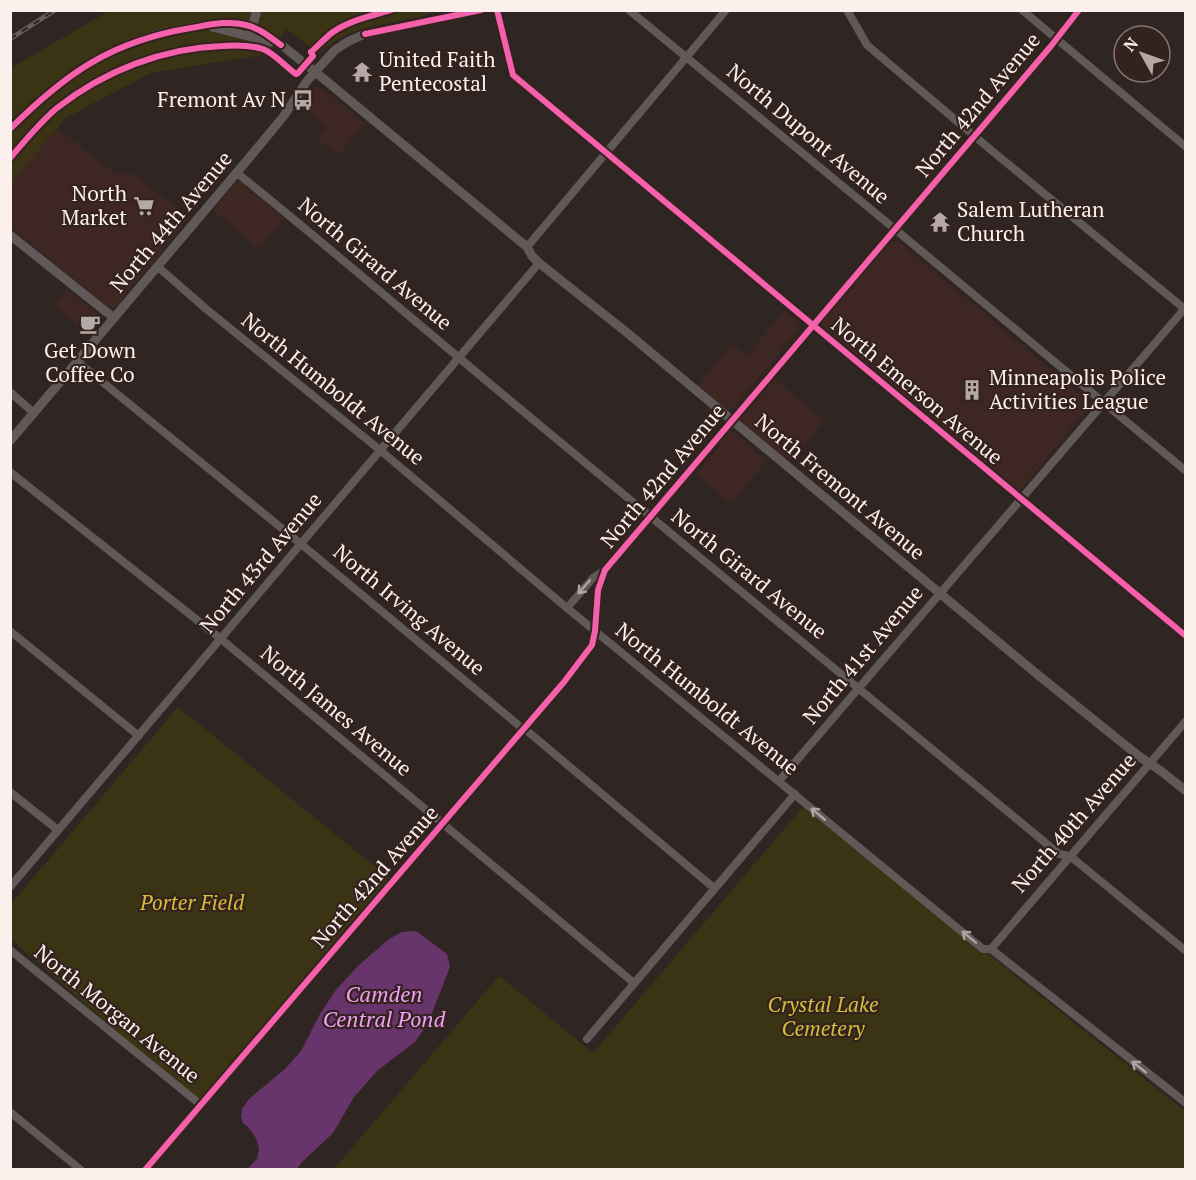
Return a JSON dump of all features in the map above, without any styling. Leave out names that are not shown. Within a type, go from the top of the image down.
[{"type":"street","points":[[10,129],[58,85],[101,57],[149,37],[227,22],[244,24],[251,31],[257,10]]},
{"type":"street","name":"North 44th Avenue","points":[[10,441],[237,173],[283,117],[315,72],[335,50],[365,34],[481,10]]},
{"type":"street","name":"North Emerson Avenue","points":[[497,10],[513,75],[1185,636]]},
{"type":"street","name":"North Dupont Avenue","points":[[629,10],[1185,471]]},
{"type":"street","points":[[527,247],[726,10]]},
{"type":"street","points":[[847,10],[867,45],[1185,309]]},
{"type":"street","points":[[1022,10],[1185,147]]},
{"type":"street","name":"North 42nd Avenue","points":[[567,608],[590,581],[605,570],[1079,10]]},
{"type":"street","name":"North Fremont Avenue","points":[[251,31],[281,45],[315,72],[527,247],[539,263],[625,331],[939,594],[1185,791]]},
{"type":"street","name":"North Girard Avenue","points":[[237,173],[1059,854],[1070,856],[1185,951]]},
{"type":"street","points":[[10,235],[114,318]]},
{"type":"street","name":"North 43rd Avenue","points":[[10,887],[539,263]]},
{"type":"street","name":"North Humboldt Avenue","points":[[158,267],[567,608],[983,949],[991,949],[1185,1103]]},
{"type":"street","name":"North 41st Avenue","points":[[779,781],[1185,309]]},
{"type":"street","name":"North Irving Avenue","points":[[78,362],[526,729],[714,888]]},
{"type":"street","points":[[10,392],[34,413]]},
{"type":"street","name":"North James Avenue","points":[[10,472],[221,639],[634,982]]},
{"type":"street","name":"North 42nd Avenue","points":[[145,1170],[586,654],[592,645],[596,631],[598,590],[605,570]]},
{"type":"street","points":[[10,631],[139,736]]},
{"type":"street","name":"North 40th Avenue","points":[[991,949],[1185,721]]},
{"type":"street","points":[[10,792],[58,830]]},
{"type":"street","points":[[587,1039],[795,794]]},
{"type":"street","name":"North Morgan Avenue","points":[[10,950],[201,1105]]},
{"type":"street","points":[[10,1112],[81,1170]]},
{"type":"shaded area","points":[[311,88],[323,89],[365,124],[338,155],[317,138],[326,127],[299,105]]},
{"type":"shaded area","points":[[57,128],[117,175],[132,172],[188,218],[164,247],[161,254],[124,294],[120,304],[114,307],[106,306],[11,227],[11,182]]},
{"type":"shaded area","points":[[235,182],[244,182],[246,187],[284,218],[259,249],[213,210]]},
{"type":"shaded area","points":[[891,241],[899,242],[1088,401],[1089,406],[1021,489],[1015,489],[821,327],[822,322]]},
{"type":"shaded area","points":[[67,290],[99,315],[100,322],[90,335],[54,306]]},
{"type":"shaded area","points":[[785,311],[798,322],[799,329],[734,407],[726,409],[698,386],[733,343],[747,355]]},
{"type":"shaded area","points":[[775,379],[824,421],[790,461],[769,447],[740,422],[746,410]]},
{"type":"shaded area","points":[[733,432],[766,461],[731,503],[695,474],[719,447],[721,438],[726,433]]},
{"type":"green space","points":[[109,11],[440,11],[360,29],[338,39],[318,53],[287,29],[268,54],[151,73],[67,117],[11,182],[11,68]]},
{"type":"green space","name":"Porter Field","points":[[178,707],[393,881],[201,1105],[11,939],[11,904]]},
{"type":"green space","name":"Crystal Lake Cemetery","points":[[803,807],[1185,1111],[1185,1169],[333,1170],[499,976],[593,1053]]},
{"type":"water","name":"Camden Central Pond","points":[[416,931],[447,954],[450,967],[428,1023],[415,1042],[378,1070],[354,1097],[333,1133],[297,1169],[247,1169],[257,1159],[259,1149],[256,1138],[243,1123],[241,1117],[242,1109],[249,1099],[285,1069],[301,1051],[335,991],[358,966],[389,939],[402,932]]},
{"type":"railway","points":[[10,39],[55,10]]},
{"type":"cycle path","points":[[311,52],[330,34],[347,24],[391,10]]},
{"type":"cycle path","points":[[365,34],[481,10]]},
{"type":"cycle path","points":[[497,10],[513,75],[1186,636]]},
{"type":"cycle path","points":[[145,1170],[564,682],[592,645],[598,590],[605,570],[1051,46],[1079,10]]},
{"type":"cycle path","points":[[10,129],[71,76],[92,62],[137,41],[191,28],[232,23],[255,28],[281,45]]},
{"type":"cycle path","points":[[10,158],[57,108],[94,83],[135,64],[178,51],[242,46],[267,51],[296,74],[313,56],[311,52]]},
{"type":"place","name":"United Faith Pentecostal","points":[[362,72]]},
{"type":"place","name":"Fremont Av N","points":[[303,100]]},
{"type":"place","name":"North Market","points":[[144,206]]},
{"type":"place","name":"Salem Lutheran Church","points":[[940,222]]},
{"type":"place","name":"Get Down Coffee Co","points":[[90,324]]},
{"type":"place","name":"Minneapolis Police Activities League","points":[[972,390]]}]
